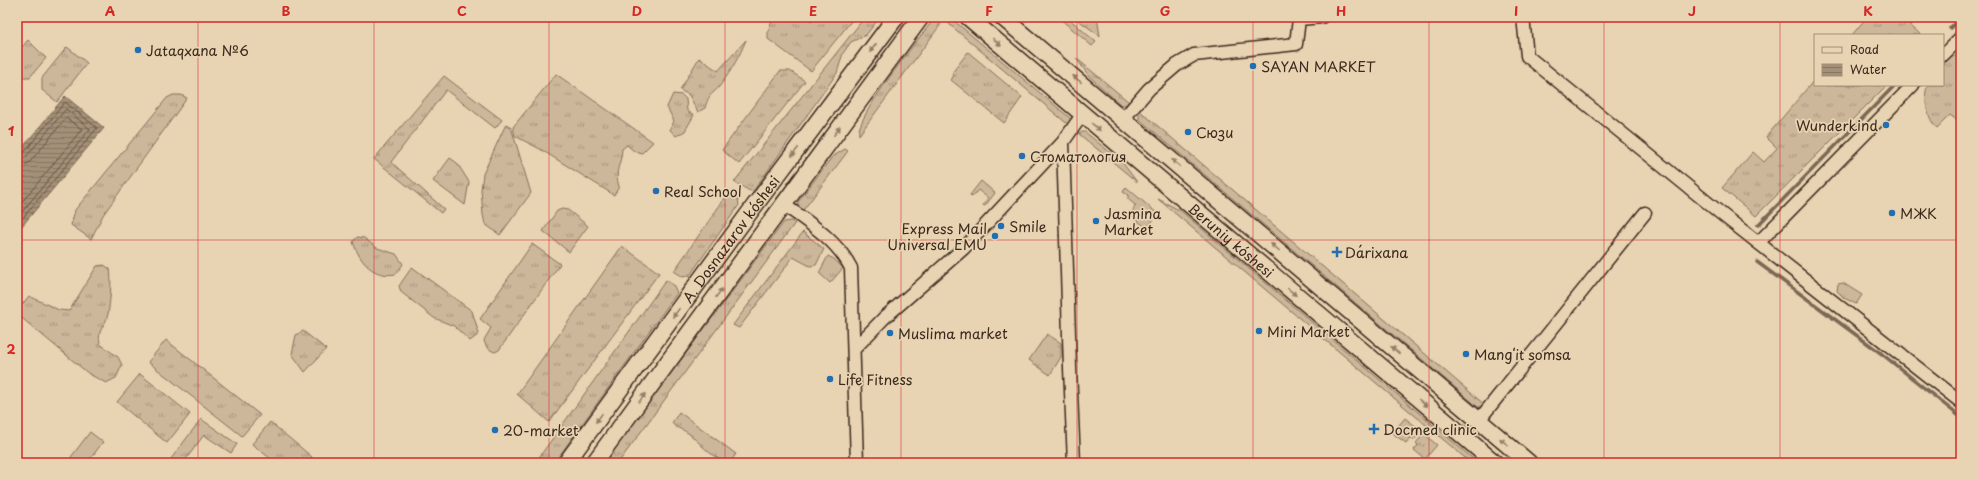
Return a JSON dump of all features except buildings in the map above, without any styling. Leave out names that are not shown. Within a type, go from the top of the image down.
[{"type":"main road","name":"A. Dosnazarov kóshesi","points":[[566,463],[896,17]]},
{"type":"main road","name":"A. Dosnazarov kóshesi","points":[[594,463],[921,17]]},
{"type":"main road","name":"Beruniy kóshesi","points":[[968,17],[1495,463]]},
{"type":"main road","name":"Beruniy kóshesi","points":[[1002,17],[1124,118],[1529,463]]},
{"type":"main road","points":[[1400,383],[1415,367]]},
{"type":"street","points":[[1124,118],[1149,88],[1194,55],[1296,44],[1299,19],[1322,17]]},
{"type":"street","points":[[1523,17],[1527,56],[1758,243],[1961,402]]},
{"type":"street","points":[[1944,54],[1961,37]]},
{"type":"street","points":[[1758,243],[1912,86]]},
{"type":"street","points":[[854,349],[884,318],[964,248],[1063,142],[1082,115]]},
{"type":"street","points":[[1063,142],[1074,463]]},
{"type":"street","points":[[783,204],[831,241],[845,256],[851,268],[857,463]]},
{"type":"street","points":[[1478,420],[1645,213]]},
{"type":"green space","points":[[770,17],[806,17],[811,21],[815,17],[848,17],[852,20],[811,71],[768,39],[768,32],[772,20]]},
{"type":"green space","points":[[865,17],[880,17],[866,35],[851,42],[843,53],[837,73],[754,190],[750,191],[734,182]]},
{"type":"green space","points":[[1058,17],[1067,17],[1096,42],[1092,46]]},
{"type":"green space","points":[[1074,17],[1097,17],[1100,36]]},
{"type":"green space","points":[[1867,17],[1901,17],[1920,34],[1853,34]]},
{"type":"green space","points":[[934,19],[941,24],[859,135],[860,126],[867,112],[889,77]]},
{"type":"green space","points":[[952,19],[1070,118],[1072,123],[1071,127],[949,24]]},
{"type":"green space","points":[[28,40],[46,58],[30,77],[19,77],[17,79],[17,53]]},
{"type":"green space","points":[[746,40],[729,73],[719,87],[710,96],[705,108],[698,112],[689,95],[680,90],[699,58],[718,71]]},
{"type":"green space","points":[[67,47],[87,63],[57,102],[42,90],[42,78]]},
{"type":"green space","points":[[968,52],[1022,97],[1004,123],[951,80],[954,75],[952,73]]},
{"type":"green space","points":[[1952,56],[1961,56],[1961,123],[1950,115],[1937,128],[1931,120],[1927,108],[1926,89],[1928,86],[1944,86],[1944,64]]},
{"type":"green space","points":[[1076,58],[1129,102],[1125,105],[1121,105],[1089,76]]},
{"type":"green space","points":[[780,71],[790,71],[805,81],[739,164],[722,150]]},
{"type":"green space","points":[[556,74],[653,142],[642,153],[634,151],[627,145],[622,149],[617,171],[619,187],[614,195],[540,149],[515,136],[513,127]]},
{"type":"green space","points":[[444,76],[502,120],[495,128],[446,90],[391,162],[444,209],[441,213],[374,159]]},
{"type":"green space","points":[[1814,80],[1814,86],[1886,86],[1756,216],[1722,188],[1753,152],[1764,162],[1777,148],[1766,137]]},
{"type":"green space","points":[[673,94],[682,95],[686,99],[687,111],[694,115],[685,131],[676,136],[670,130],[674,121],[667,107]]},
{"type":"green space","points":[[173,95],[181,95],[187,98],[103,215],[91,239],[71,225],[75,210],[167,98]]},
{"type":"green space","points":[[1139,110],[1485,405],[1478,407],[1139,119]]},
{"type":"green space","points":[[506,124],[511,127],[531,193],[500,235],[485,224],[481,190],[483,174]]},
{"type":"green space","points":[[1085,132],[1122,162],[1137,182],[1079,134]]},
{"type":"green space","points":[[845,149],[848,151],[801,213],[797,210],[798,202],[832,157]]},
{"type":"green space","points":[[450,158],[457,163],[469,182],[465,205],[433,181]]},
{"type":"green space","points":[[981,181],[995,193],[985,206],[983,205],[988,198],[978,190],[972,197],[970,195]]},
{"type":"green space","points":[[1126,187],[1158,214],[1147,228],[1131,216],[1135,205],[1128,199],[1128,195],[1123,192]]},
{"type":"green space","points":[[729,192],[738,198],[739,205],[690,275],[683,277],[674,271]]},
{"type":"green space","points":[[1158,199],[1181,211],[1478,463],[1471,463]]},
{"type":"green space","points":[[562,209],[568,210],[588,226],[569,252],[543,231],[557,211]]},
{"type":"green space","points":[[791,221],[795,223],[618,463],[604,463],[784,222]]},
{"type":"green space","points":[[803,232],[824,249],[816,265],[810,266],[793,257],[739,328],[733,325]]},
{"type":"green space","points":[[357,237],[364,238],[377,248],[396,254],[403,264],[396,274],[381,274],[368,267],[359,256],[353,242]]},
{"type":"green space","points":[[532,244],[560,264],[499,350],[495,352],[488,348],[484,340],[491,328],[480,319]]},
{"type":"green space","points":[[622,246],[659,273],[549,422],[517,394]]},
{"type":"green space","points":[[828,256],[834,259],[843,268],[830,283],[819,273]]},
{"type":"green space","points":[[104,265],[110,269],[111,279],[107,319],[100,331],[99,339],[100,344],[118,357],[122,365],[116,378],[106,383],[89,374],[17,314],[17,311],[29,296],[59,310],[69,311],[97,266]]},
{"type":"green space","points":[[412,267],[472,311],[479,334],[470,341],[454,326],[434,318],[401,292],[399,286]]},
{"type":"green space","points":[[666,280],[674,286],[677,293],[554,463],[535,463]]},
{"type":"green space","points":[[1843,283],[1862,295],[1856,304],[1844,298],[1837,291],[1838,284]]},
{"type":"green space","points":[[303,331],[326,349],[305,372],[292,354],[296,335]]},
{"type":"green space","points":[[1047,334],[1061,343],[1061,357],[1050,375],[1029,360]]},
{"type":"green space","points":[[166,340],[260,415],[242,436],[148,362]]},
{"type":"green space","points":[[140,374],[190,414],[167,443],[117,402]]},
{"type":"green space","points":[[679,412],[736,454],[730,462],[718,459],[688,433],[673,425],[672,423]]},
{"type":"green space","points":[[1405,418],[1422,431],[1414,440],[1410,438],[1406,443],[1392,433]]},
{"type":"green space","points":[[201,419],[237,444],[231,453],[204,435],[183,463],[168,463]]},
{"type":"green space","points":[[270,422],[312,457],[307,463],[276,463],[252,444]]},
{"type":"green space","points":[[90,432],[103,442],[87,463],[78,463],[71,457]]},
{"type":"green space","points":[[1424,434],[1437,445],[1425,459],[1414,450],[1418,445],[1416,443]]},
{"type":"water","points":[[65,96],[104,128],[17,232],[17,154]]},
{"type":"waterway","points":[[1950,28],[1958,20],[1958,17]]},
{"type":"waterway","points":[[1758,225],[1894,86]]},
{"type":"waterway","points":[[1757,262],[1882,354],[1959,416]]},
{"type":"place","name":"Jataqxana №6","points":[[138,50]]},
{"type":"place","name":"SAYAN MARKET","points":[[1253,66]]},
{"type":"place","name":"Wunderkind","points":[[1886,125]]},
{"type":"place","name":"Сюзи","points":[[1188,132]]},
{"type":"place","name":"Стоматология","points":[[1022,156]]},
{"type":"place","name":"Real School","points":[[656,191]]},
{"type":"place","name":"МЖК","points":[[1892,213]]},
{"type":"place","name":"Jasmina Market","points":[[1096,221]]},
{"type":"place","name":"Smile","points":[[1001,226]]},
{"type":"place","name":"Express Mail Universal EMU","points":[[995,236]]},
{"type":"place","name":"Dárixana","points":[[1337,252]]},
{"type":"place","name":"Mini Market","points":[[1259,331]]},
{"type":"place","name":"Muslima market","points":[[890,333]]},
{"type":"place","name":"Mangʻit somsa","points":[[1466,354]]},
{"type":"place","name":"Life Fitness","points":[[830,379]]},
{"type":"place","name":"Docmed clinic","points":[[1374,429]]},
{"type":"place","name":"20-market","points":[[495,430]]}]
